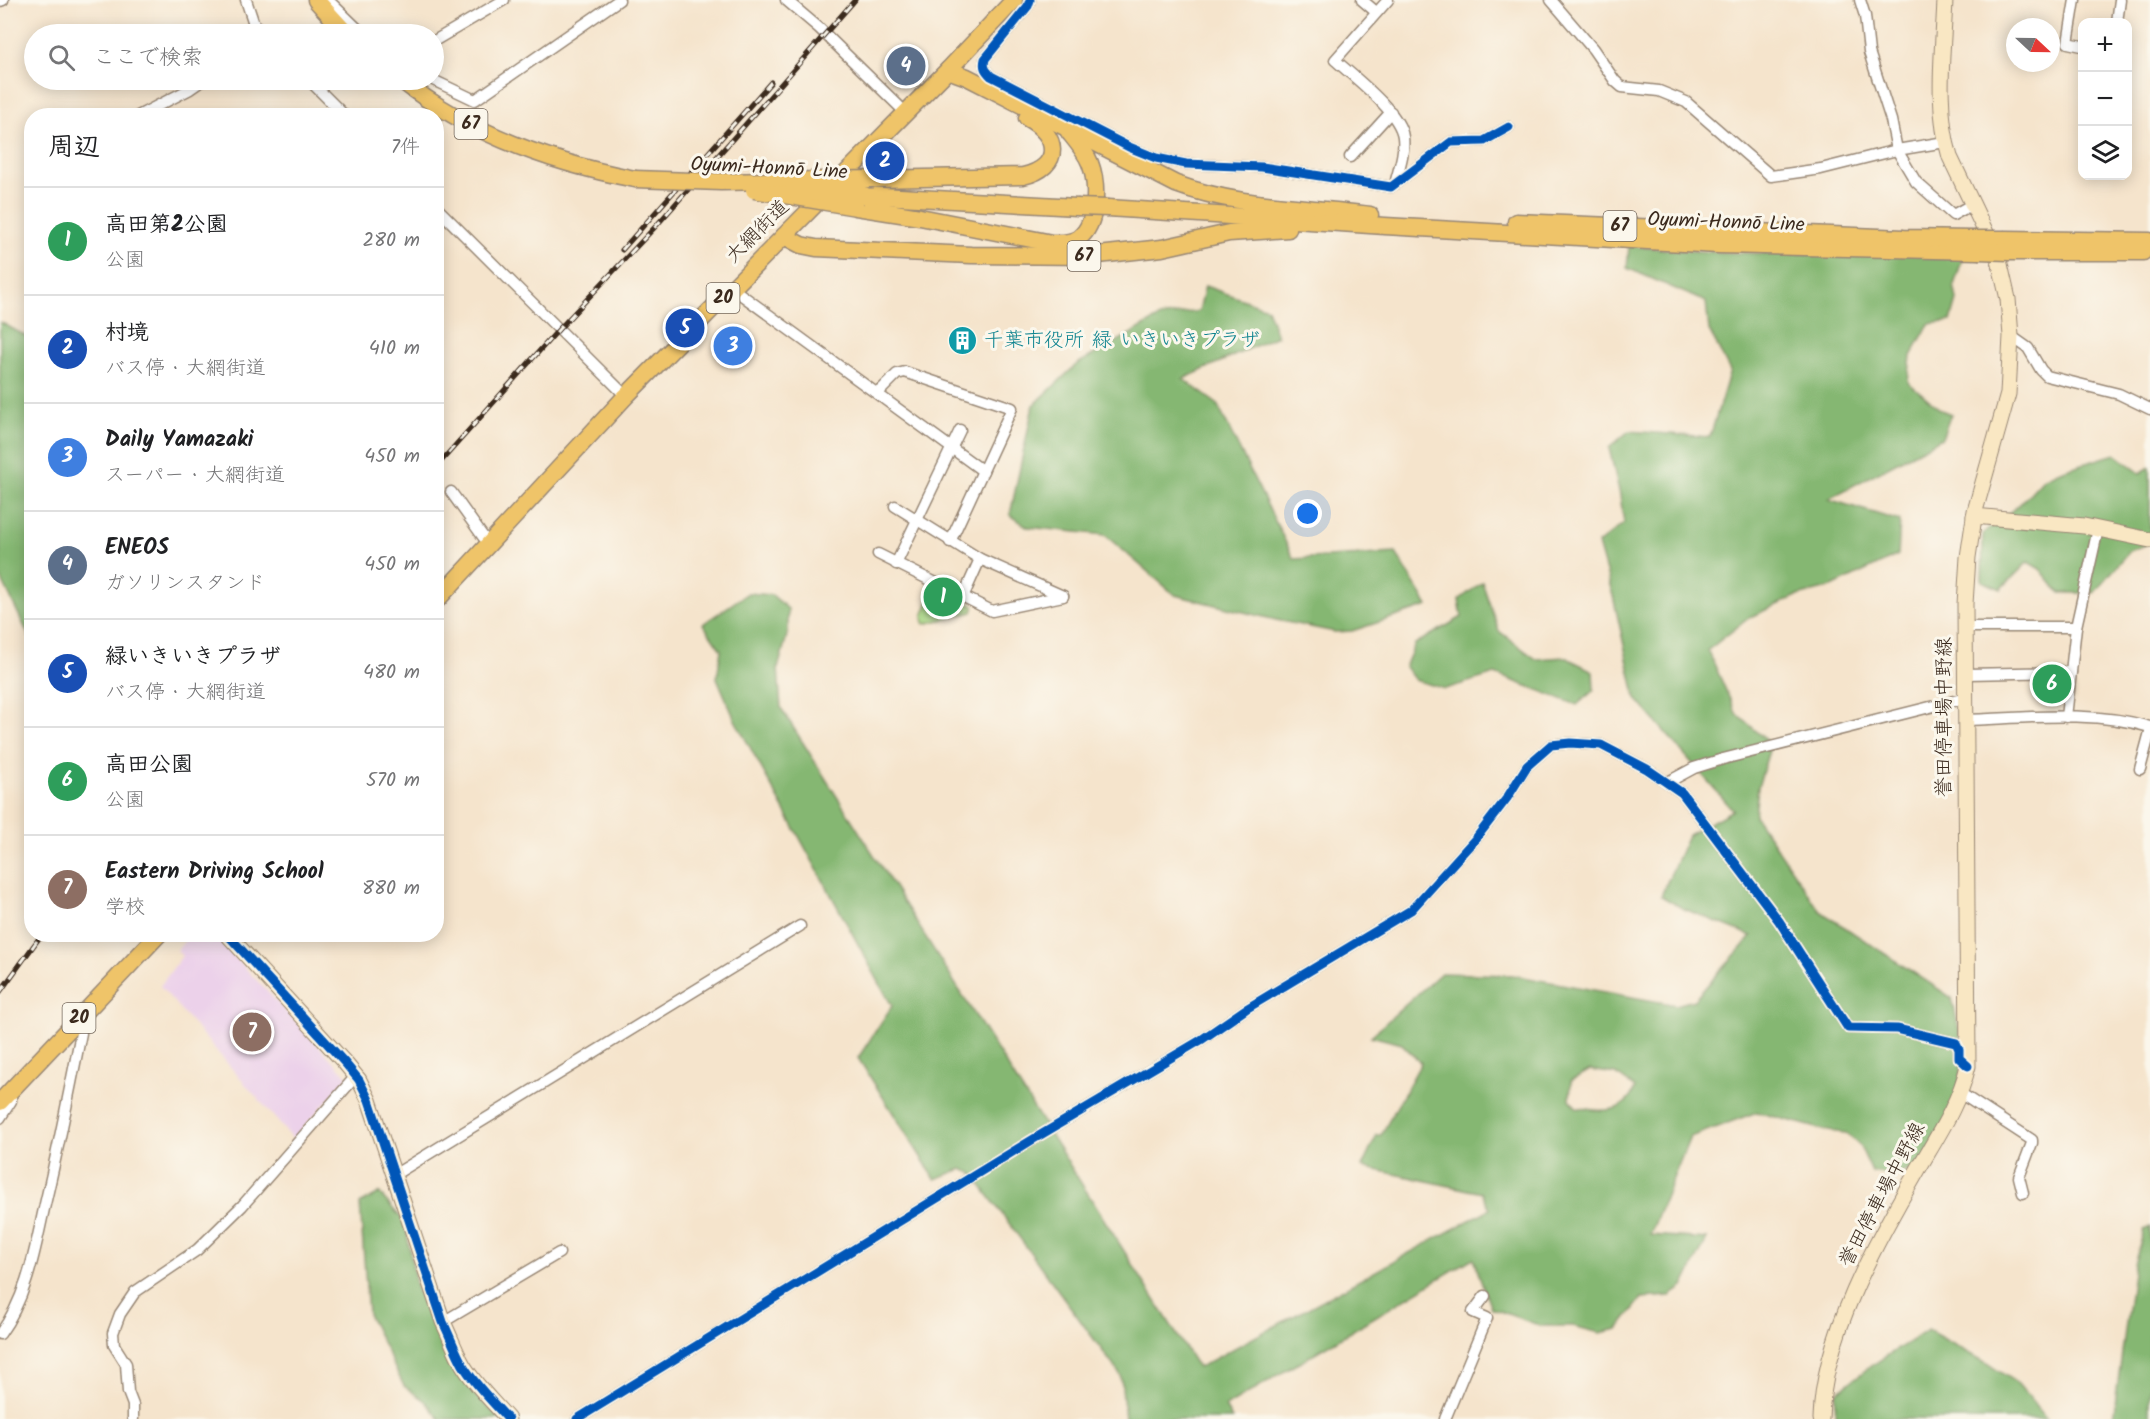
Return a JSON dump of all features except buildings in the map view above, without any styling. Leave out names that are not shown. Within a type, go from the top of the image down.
[{"type":"main road","points":[[316,0],[338,24]]},
{"type":"main road","name":"大網街道","points":[[444,593],[626,396],[906,113],[1014,0]]},
{"type":"main road","name":"誉田停車場中野線","points":[[1821,1419],[1823,1385],[1835,1337],[1892,1214],[1949,1117],[1968,1066],[1965,627],[1968,557],[1974,516],[2008,394],[2011,336],[2008,299],[1999,260],[1971,205],[1945,142],[1941,116],[1946,0]]},
{"type":"main road","points":[[635,179],[733,182],[1023,176],[1040,170],[1051,159],[1050,138],[1038,124],[961,86],[948,70]]},
{"type":"main road","name":"67","points":[[948,70],[967,77],[1066,129],[1194,191],[1229,199],[1384,222]]},
{"type":"main road","name":"Oyumi-Honnō Line","points":[[416,90],[443,108]]},
{"type":"main road","name":"Oyumi-Honnō Line","points":[[444,109],[477,128],[510,143],[606,174],[698,188],[754,190],[860,201],[1108,208],[1266,217],[1976,245],[2150,241]]},
{"type":"main road","name":"67","points":[[860,201],[920,217],[1052,243],[1073,242],[1080,238],[1090,223],[1094,183],[1090,163],[1081,147],[1066,129]]},
{"type":"main road","name":"67","points":[[784,236],[801,245],[816,248],[971,255],[1089,256],[1162,248],[1246,231],[1384,222]]},
{"type":"main road","name":"Oyumi-Honnō Line","points":[[2008,245],[2150,252]]},
{"type":"main road","points":[[1974,516],[2098,528],[2150,540]]},
{"type":"main road","name":"20","points":[[0,1102],[151,942]]},
{"type":"main road","points":[[234,942],[356,1076],[369,1100],[443,1322],[463,1365],[508,1419]]},
{"type":"street","points":[[246,0],[254,24]]},
{"type":"street","points":[[328,0],[350,24]]},
{"type":"street","points":[[444,35],[504,0]]},
{"type":"street","points":[[444,85],[475,100],[618,0]]},
{"type":"street","points":[[786,0],[819,28],[906,113]]},
{"type":"street","points":[[1030,0],[1028,6],[985,59],[983,64],[985,70],[991,76],[1129,147],[1156,158],[1186,164],[1263,167],[1391,187],[1451,142],[1487,144],[1509,127]]},
{"type":"street","points":[[1362,0],[1376,12]]},
{"type":"street","points":[[1389,0],[1335,60],[1391,112],[1401,128],[1403,152],[1395,184]]},
{"type":"street","points":[[1551,0],[1622,87],[1659,91],[1686,102],[1771,176],[1821,169],[1897,150],[1945,142]]},
{"type":"street","points":[[1860,0],[1869,52],[1891,120],[1897,150],[1916,182],[1953,215],[1971,205]]},
{"type":"street","points":[[2075,0],[2068,44],[2078,45]]},
{"type":"street","points":[[2118,18],[2120,0]]},
{"type":"street","points":[[153,108],[188,90]]},
{"type":"street","points":[[319,90],[337,108]]},
{"type":"street","points":[[1350,157],[1391,112]]},
{"type":"street","points":[[444,215],[626,396]]},
{"type":"street","points":[[732,288],[983,471]]},
{"type":"street","points":[[2011,336],[2028,348],[2047,376],[2119,394],[2150,409]]},
{"type":"street","points":[[878,393],[897,374],[905,372],[1012,408],[950,542]]},
{"type":"street","points":[[896,564],[960,430]]},
{"type":"street","points":[[451,492],[489,545]]},
{"type":"street","points":[[878,554],[992,612],[1062,596],[980,559],[895,507]]},
{"type":"street","points":[[2066,717],[2076,627],[2098,528]]},
{"type":"street","points":[[963,597],[980,559]]},
{"type":"street","points":[[1965,627],[2076,627]]},
{"type":"street","points":[[1966,674],[2071,672]]},
{"type":"street","points":[[1668,782],[1694,768],[1723,759],[1966,698]]},
{"type":"street","points":[[1966,720],[2066,717],[2130,721],[2150,730],[2140,769]]},
{"type":"street","points":[[577,1419],[1411,910],[1477,837],[1507,798],[1527,766],[1551,746],[1570,743],[1601,745],[1668,782],[1682,793],[1779,921],[1848,1028],[1897,1029],[1956,1044],[1959,1049],[1959,1058],[1968,1066]]},
{"type":"street","points":[[394,1175],[800,926]]},
{"type":"street","points":[[0,1334],[16,1310],[27,1282],[63,1129],[81,1033],[77,1020]]},
{"type":"street","points":[[133,1419],[126,1364],[114,1345],[112,1333],[120,1314],[135,1292],[197,1250],[242,1206],[356,1076]]},
{"type":"street","points":[[0,1118],[10,1101],[12,1088]]},
{"type":"street","points":[[1960,1092],[2032,1140],[2019,1177],[2024,1193]]},
{"type":"street","points":[[443,1322],[559,1253]]},
{"type":"street","points":[[1445,1419],[1487,1318],[1473,1312],[1485,1296]]},
{"type":"shaded area","points":[[184,942],[221,942],[348,1077],[293,1139],[160,986],[182,956],[177,950]]},
{"type":"green space","points":[[1629,246],[1713,252],[1797,254],[1966,248],[1954,285],[1957,300],[1951,321],[1929,324],[1911,356],[1908,382],[1941,410],[1951,414],[1942,438],[1828,499],[1900,521],[1898,555],[1832,587],[1797,596],[1750,617],[1708,650],[1736,713],[1771,744],[1758,787],[1755,816],[1820,911],[1952,998],[1963,1048],[1956,1112],[1931,1165],[1892,1175],[1872,1172],[1860,1146],[1846,1133],[1828,1131],[1757,1112],[1690,1137],[1650,1235],[1707,1239],[1683,1287],[1670,1296],[1642,1298],[1618,1329],[1600,1333],[1573,1326],[1541,1326],[1491,1308],[1473,1258],[1225,1407],[1232,1419],[1125,1419],[1121,1376],[972,1173],[962,1169],[935,1179],[858,1058],[892,1006],[735,720],[717,678],[721,650],[703,624],[748,593],[772,595],[788,609],[788,632],[778,668],[781,708],[1198,1368],[1490,1209],[1482,1193],[1362,1167],[1377,1135],[1381,1135],[1421,1063],[1402,1044],[1371,1036],[1441,973],[1512,975],[1676,1005],[1694,1000],[1752,936],[1682,908],[1661,896],[1688,835],[1733,810],[1636,699],[1613,596],[1598,544],[1624,523],[1609,448],[1629,431],[1710,437],[1730,371],[1709,330],[1706,302],[1627,268]],"holes":[[[1590,1070],[1616,1074],[1635,1088],[1631,1097],[1618,1107],[1611,1110],[1585,1109],[1576,1107],[1570,1099],[1571,1081]]]},
{"type":"green space","points":[[1205,286],[1267,308],[1277,336],[1183,379],[1217,404],[1294,559],[1396,553],[1428,606],[1352,631],[1335,632],[1276,620],[1175,595],[1105,535],[1028,527],[1010,515],[1033,406],[1077,364],[1160,317],[1199,311]]},
{"type":"green space","points":[[0,322],[24,335],[24,626],[0,576]]},
{"type":"green space","points":[[2115,454],[2140,473],[2150,467],[2150,543],[2130,551],[2094,593],[2060,593],[2040,569],[2028,562],[2001,589],[1982,581],[1983,534],[2021,503],[2043,479],[2060,471]]},
{"type":"green space","points":[[1482,582],[1499,631],[1536,659],[1565,657],[1593,671],[1594,690],[1577,705],[1495,674],[1445,689],[1415,680],[1405,667],[1415,644],[1462,617],[1459,600]]},
{"type":"green space","points":[[935,587],[974,606],[972,612],[924,624],[923,616]]},
{"type":"green space","points":[[2040,674],[2065,674],[2063,694],[2039,694]]},
{"type":"green space","points":[[379,1193],[405,1222],[417,1291],[476,1396],[501,1419],[440,1419],[425,1401],[404,1386],[368,1314],[360,1204]]},
{"type":"green space","points":[[2150,1227],[2150,1419],[2113,1419],[2134,1265],[2144,1230]]},
{"type":"green space","points":[[1928,1330],[1985,1362],[2018,1384],[2047,1419],[1835,1419],[1836,1393],[1872,1365]]},
{"type":"railway","points":[[444,458],[559,329],[656,226],[855,0]]},
{"type":"railway","points":[[622,250],[771,82]]},
{"type":"railway","points":[[0,992],[36,942]]},
{"type":"cycle path","points":[[1030,0],[1028,6],[985,59],[984,66],[987,72],[1129,147],[1156,158],[1186,164],[1262,167],[1391,187],[1451,142],[1484,141],[1509,127]]},
{"type":"cycle path","points":[[577,1419],[1411,910],[1477,837],[1507,798],[1527,766],[1551,745],[1570,743],[1601,745],[1647,769],[1682,793],[1779,921],[1848,1028],[1897,1029],[1956,1043],[1959,1058],[1968,1066]]},
{"type":"cycle path","points":[[234,942],[359,1080],[369,1100],[443,1322],[457,1354],[468,1372],[508,1419]]},
{"type":"place","name":"ENEOS","points":[[906,66]]},
{"type":"place","name":"村境","points":[[885,161]]},
{"type":"place","name":"緑いきいきプラザ","points":[[685,328]]},
{"type":"place","name":"千葉市役所 緑 いきいきプラザ","points":[[963,341]]},
{"type":"place","name":"Daily Yamazaki","points":[[733,346]]},
{"type":"place","name":"高田第2公園","points":[[943,597]]},
{"type":"place","name":"高田公園","points":[[2052,684]]},
{"type":"place","name":"Eastern Driving School","points":[[252,1032]]}]
